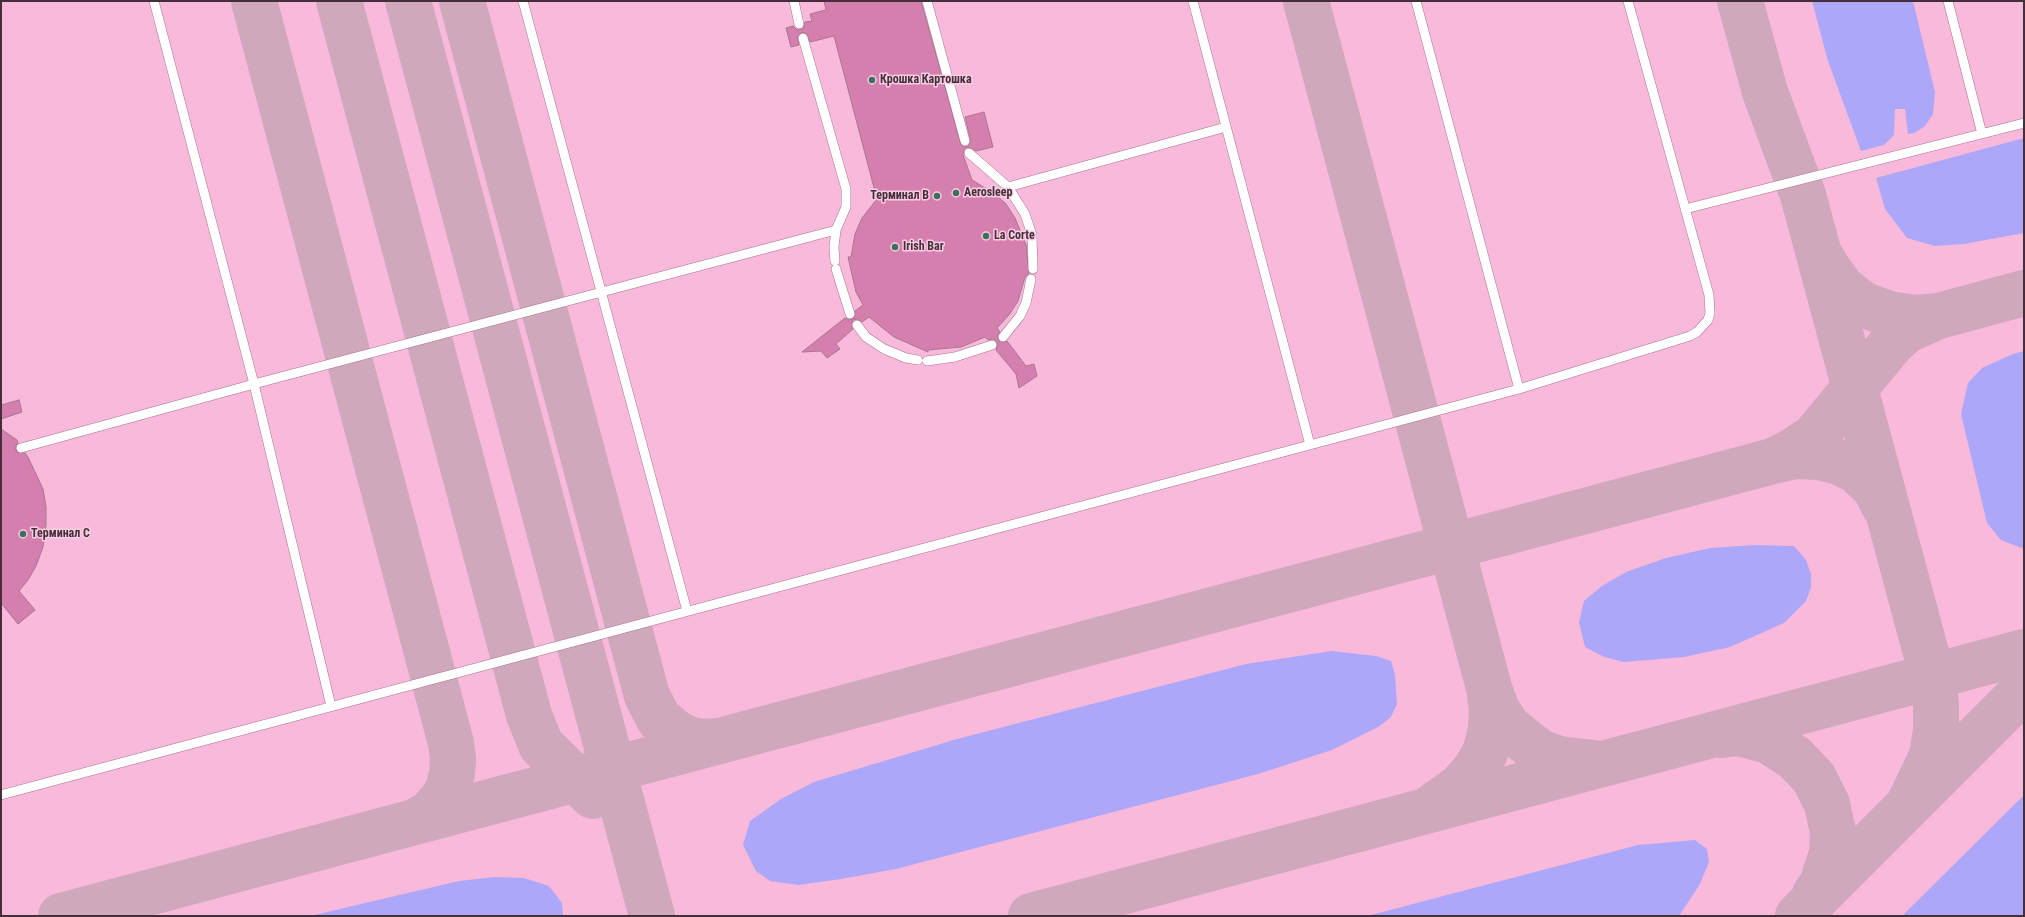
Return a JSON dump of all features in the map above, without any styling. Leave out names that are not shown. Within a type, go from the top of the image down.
[{"type":"lane","points":[[154,1],[254,384],[331,706]]},
{"type":"lane","points":[[523,1],[687,611]]},
{"type":"lane","points":[[794,1],[800,24]]},
{"type":"lane","points":[[927,1],[965,141]]},
{"type":"lane","points":[[1193,1],[1310,445]]},
{"type":"lane","points":[[1416,1],[1519,389]]},
{"type":"lane","points":[[1,795],[1519,389],[1690,336],[1703,326],[1710,314],[1708,295],[1628,1]]},
{"type":"lane","points":[[1948,1],[1982,134]]},
{"type":"lane","points":[[804,38],[846,190],[846,206],[836,230],[834,247],[835,265],[850,314]]},
{"type":"lane","points":[[1685,208],[2024,123]]},
{"type":"lane","points":[[1008,187],[1226,127]]},
{"type":"lane","points":[[969,153],[1008,187],[1025,214],[1032,235],[1033,269]]},
{"type":"lane","points":[[21,448],[254,384],[836,230]]},
{"type":"lane","points":[[1004,337],[1020,316],[1026,303],[1031,278]]},
{"type":"lane","points":[[857,325],[866,337],[879,347],[893,354],[923,361],[955,357],[992,345]]},
{"type":"shaded area","points":[[1,1],[2024,1],[2024,916],[1,916]]},
{"type":"shaded area","points":[[1812,1],[1913,1],[1935,92],[1933,114],[1925,126],[1914,133],[1908,134],[1905,109],[1895,109],[1894,135],[1884,145],[1861,151],[1828,61]]},
{"type":"shaded area","points":[[2024,138],[2024,233],[1964,244],[1935,246],[1907,238],[1885,209],[1876,178]]},
{"type":"shaded area","points":[[2024,351],[2024,549],[2001,540],[1987,523],[1961,414],[1968,383],[1982,368],[2013,354]]},
{"type":"shaded area","points":[[1755,545],[1794,546],[1806,560],[1811,574],[1811,587],[1806,601],[1784,623],[1730,647],[1684,657],[1624,662],[1604,657],[1585,647],[1579,622],[1584,601],[1602,586],[1626,572],[1666,558],[1710,548]]},
{"type":"shaded area","points":[[1332,651],[1376,656],[1391,661],[1395,675],[1397,704],[1391,717],[1378,727],[1332,750],[1258,774],[896,869],[841,879],[799,885],[770,881],[756,871],[743,845],[750,821],[781,799],[814,782],[957,739],[1246,664]]},
{"type":"shaded area","points":[[2024,795],[2024,916],[1902,916]]},
{"type":"shaded area","points":[[1695,840],[1707,849],[1709,862],[1700,884],[1679,916],[1367,916],[1638,845]]},
{"type":"shaded area","points":[[495,877],[524,878],[549,886],[562,903],[563,916],[310,916],[459,881]]},
{"type":"building","name":"Терминал B","points":[[824,1],[921,1],[961,145],[967,147],[964,149],[963,155],[972,180],[995,194],[1006,204],[1015,218],[1026,245],[1029,273],[1025,277],[1018,301],[1009,315],[997,328],[1000,332],[997,336],[999,341],[1002,343],[1007,341],[1026,366],[1034,364],[1037,376],[1019,388],[1016,374],[996,350],[998,344],[994,339],[988,340],[985,337],[961,347],[928,350],[928,352],[894,337],[869,317],[862,322],[857,319],[853,320],[851,325],[853,329],[836,344],[840,349],[827,358],[821,351],[802,352],[845,318],[849,320],[854,318],[855,311],[863,305],[856,292],[848,257],[851,257],[855,234],[862,218],[877,199],[834,36],[810,42],[807,34],[802,32],[797,37],[799,45],[791,47],[786,28],[793,26],[797,30],[803,29],[805,22],[812,21],[810,14],[826,10]]},
{"type":"building","points":[[984,112],[993,147],[976,151],[967,147],[971,142],[965,117]]},
{"type":"building","points":[[19,400],[22,412],[1,419],[1,405]]},
{"type":"building","name":"Терминал C","points":[[1,429],[17,440],[18,443],[15,447],[17,452],[25,453],[28,457],[43,489],[46,507],[46,525],[43,547],[36,566],[28,580],[19,591],[35,610],[18,624],[1,603]]},
{"type":"taxiway","points":[[254,1],[451,743],[453,759],[452,774],[448,790],[431,812],[417,821]]},
{"type":"taxiway","points":[[339,1],[529,715],[541,745],[593,796]]},
{"type":"taxiway","points":[[408,1],[652,916]]},
{"type":"taxiway","points":[[462,1],[647,696],[659,719],[677,734],[691,740],[703,742],[718,741]]},
{"type":"taxiway","points":[[1306,1],[1489,688],[1492,710],[1491,730],[1485,753],[1475,770],[1460,787],[1433,806]]},
{"type":"taxiway","points":[[1740,1],[1765,92],[1803,195],[1933,679],[1936,704],[1936,731],[1932,756],[1909,804]]},
{"type":"taxiway","points":[[1823,260],[1842,288],[1862,304],[1889,314],[1914,318],[1939,316]]},
{"type":"taxiway","points":[[61,916],[1773,461],[1793,451],[1814,437],[1893,342],[1907,330],[1939,316],[2024,293]]},
{"type":"taxiway","points":[[1773,461],[1795,456],[1818,457],[1839,462],[1857,471],[1875,488],[1884,506]]},
{"type":"taxiway","points":[[1031,916],[2024,652]]},
{"type":"taxiway","points":[[1489,688],[1497,710],[1508,727],[1539,752],[1559,759],[1594,763]]},
{"type":"taxiway","points":[[1798,916],[2024,690]]},
{"type":"taxiway","points":[[1722,735],[1739,733],[1769,741],[1795,758],[1814,778],[1827,804],[1833,832],[1832,853],[1822,884],[1815,894]]},
{"type":"place","name":"Крошка Картошка","points":[[872,80]]},
{"type":"place","name":"Aerosleep","points":[[956,193]]},
{"type":"place","name":"Терминал B","points":[[937,196]]},
{"type":"place","name":"La Corte","points":[[986,236]]},
{"type":"place","name":"Irish Bar","points":[[895,247]]},
{"type":"place","name":"Терминал C","points":[[23,534]]}]
